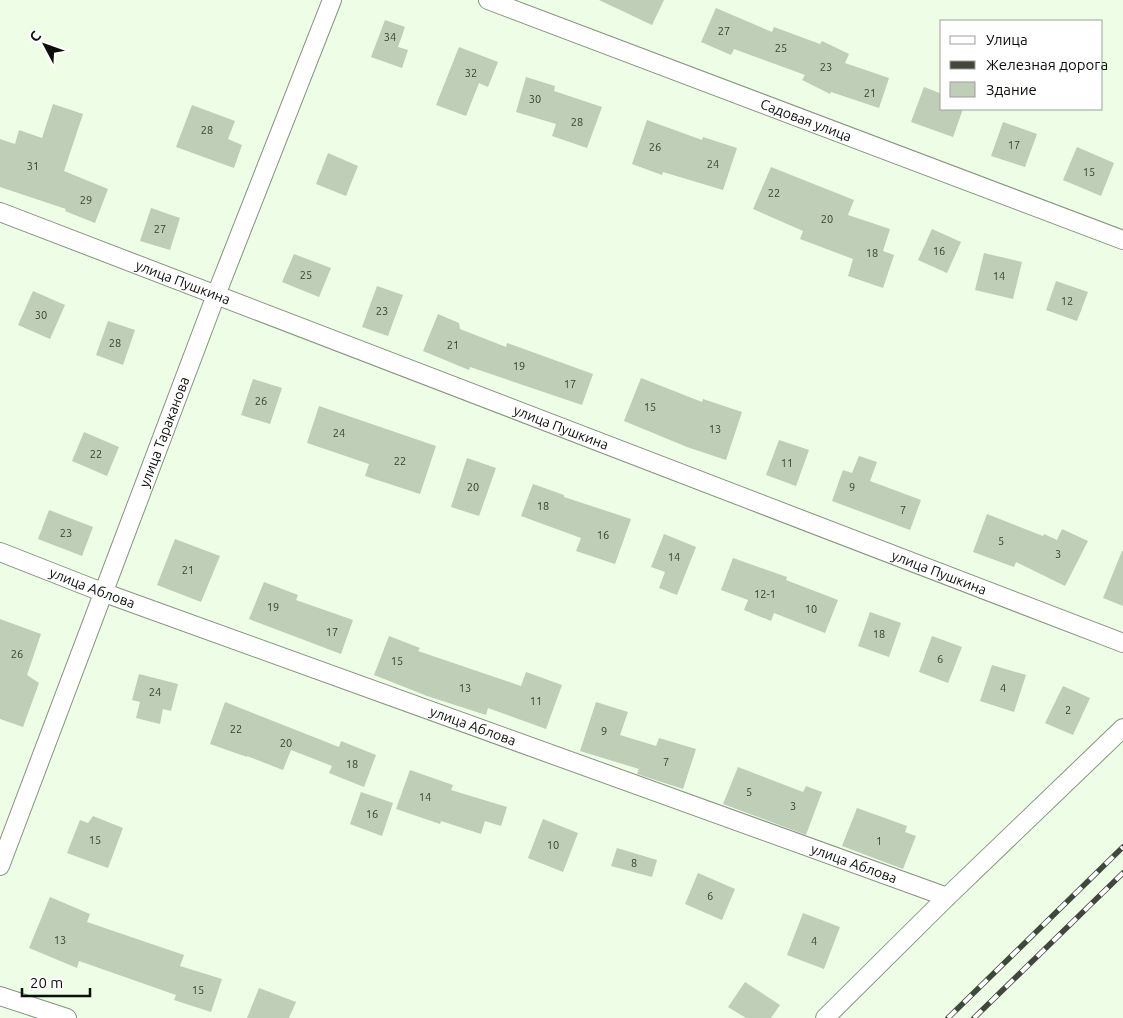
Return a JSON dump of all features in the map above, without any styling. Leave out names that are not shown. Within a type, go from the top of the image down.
[{"type":"street","name":"улица Тараканова","points":[[0,866],[102,592],[332,0]]},
{"type":"street","name":"Садовая улица","points":[[488,0],[1123,240]]},
{"type":"street","name":"улица Пушкина","points":[[0,212],[1123,643]]},
{"type":"street","name":"улица Аблова","points":[[0,552],[102,592],[947,897]]},
{"type":"street","points":[[825,1018],[947,897],[1123,728]]},
{"type":"street","points":[[0,996],[67,1018]]},
{"type":"building","points":[[599,0],[664,0],[652,25]]},
{"type":"building","points":[[716,8],[772,32],[774,27],[820,44],[822,41],[849,54],[845,63],[889,78],[879,108],[831,92],[830,94],[802,80],[805,75],[734,49],[731,55],[701,42]]},
{"type":"building","points":[[385,20],[405,27],[398,47],[408,50],[402,68],[371,57]]},
{"type":"building","points":[[459,47],[498,62],[488,87],[479,83],[466,116],[436,105]]},
{"type":"building","points":[[526,77],[555,86],[554,91],[602,107],[587,148],[552,136],[556,124],[516,112]]},
{"type":"building","points":[[924,87],[940,93],[940,110],[963,110],[953,137],[911,122]]},
{"type":"building","points":[[53,104],[83,114],[64,171],[108,189],[95,223],[65,211],[66,209],[0,187],[0,139],[15,144],[19,130],[42,138]]},
{"type":"building","points":[[192,105],[235,121],[228,139],[242,145],[234,168],[176,147]]},
{"type":"building","points":[[647,120],[702,140],[703,137],[737,148],[723,190],[663,172],[662,175],[632,164]]},
{"type":"building","points":[[1003,122],[1037,134],[1025,167],[991,156]]},
{"type":"building","points":[[1077,147],[1114,163],[1101,196],[1063,180]]},
{"type":"building","points":[[328,153],[358,166],[346,196],[316,184]]},
{"type":"building","points":[[771,167],[854,200],[848,215],[890,229],[883,251],[894,255],[883,288],[848,276],[853,259],[800,239],[803,231],[753,209]]},
{"type":"building","points":[[151,208],[180,218],[170,250],[140,241]]},
{"type":"building","points":[[932,229],[961,242],[947,273],[918,260]]},
{"type":"building","points":[[984,253],[1022,262],[1013,299],[975,290]]},
{"type":"building","points":[[294,254],[331,268],[319,297],[282,282]]},
{"type":"building","points":[[1056,281],[1088,292],[1077,321],[1046,310]]},
{"type":"building","points":[[377,286],[403,295],[388,336],[362,327]]},
{"type":"building","points":[[33,291],[65,305],[50,339],[18,325]]},
{"type":"building","points":[[438,314],[459,323],[460,329],[506,347],[507,343],[593,374],[582,405],[470,367],[469,370],[423,351]]},
{"type":"building","points":[[108,321],[135,330],[123,365],[96,355]]},
{"type":"building","points":[[641,378],[702,402],[703,399],[742,412],[726,460],[687,447],[624,421]]},
{"type":"building","points":[[253,379],[282,388],[270,424],[241,415]]},
{"type":"building","points":[[319,406],[436,446],[420,494],[365,476],[369,464],[307,443]]},
{"type":"building","points":[[84,432],[119,447],[107,476],[72,461]]},
{"type":"building","points":[[779,440],[809,450],[796,486],[766,475]]},
{"type":"building","points":[[859,456],[877,462],[870,481],[921,500],[910,530],[832,501],[843,470],[852,473]]},
{"type":"building","points":[[467,458],[496,468],[479,516],[451,507]]},
{"type":"building","points":[[533,484],[564,495],[564,497],[631,519],[615,564],[576,551],[581,538],[521,516]]},
{"type":"building","points":[[49,510],[93,527],[82,556],[38,539]]},
{"type":"building","points":[[987,514],[1057,540],[1062,529],[1088,541],[1065,586],[1016,562],[1014,567],[973,552]]},
{"type":"building","points":[[664,534],[696,547],[677,595],[659,588],[665,572],[651,567]]},
{"type":"building","points":[[175,539],[220,556],[201,602],[157,585]]},
{"type":"building","points":[[1123,551],[1123,606],[1103,598]]},
{"type":"building","points":[[733,558],[787,577],[786,580],[838,600],[825,633],[774,613],[771,621],[744,610],[748,600],[721,590]]},
{"type":"building","points":[[264,582],[298,595],[296,600],[353,620],[341,654],[249,619]]},
{"type":"building","points":[[870,612],[901,623],[889,657],[858,646]]},
{"type":"building","points":[[0,619],[41,634],[27,675],[39,683],[23,727],[0,719]]},
{"type":"building","points":[[389,636],[420,648],[418,651],[521,686],[526,672],[562,685],[546,729],[488,708],[486,715],[427,696],[374,675]]},
{"type":"building","points":[[932,636],[962,647],[948,683],[919,672]]},
{"type":"building","points":[[992,665],[1026,675],[1014,712],[980,701]]},
{"type":"building","points":[[139,674],[178,684],[171,711],[163,709],[160,724],[136,718],[140,702],[132,700]]},
{"type":"building","points":[[1063,686],[1090,698],[1073,735],[1045,723]]},
{"type":"building","points":[[225,702],[339,747],[341,741],[376,755],[364,787],[329,773],[332,766],[291,750],[283,770],[210,744]]},
{"type":"building","points":[[596,702],[628,712],[620,735],[656,746],[659,738],[696,749],[683,789],[637,774],[639,769],[580,751]]},
{"type":"building","points":[[738,767],[803,792],[806,786],[822,792],[806,835],[723,804]]},
{"type":"building","points":[[410,770],[453,785],[451,790],[507,807],[501,826],[485,821],[481,834],[441,821],[440,824],[396,809]]},
{"type":"building","points":[[361,792],[393,803],[382,836],[350,824]]},
{"type":"building","points":[[857,808],[907,826],[905,832],[916,836],[903,869],[842,846]]},
{"type":"building","points":[[93,816],[123,828],[108,868],[67,853],[80,820],[88,823]]},
{"type":"building","points":[[543,819],[578,833],[563,872],[528,858]]},
{"type":"building","points":[[617,848],[657,860],[652,877],[611,866]]},
{"type":"building","points":[[698,873],[735,889],[722,920],[685,904]]},
{"type":"building","points":[[50,897],[90,914],[87,922],[184,955],[180,966],[222,979],[211,1012],[174,1000],[176,995],[79,961],[77,968],[29,948]]},
{"type":"building","points":[[803,913],[840,927],[824,969],[787,955]]},
{"type":"building","points":[[745,982],[780,1005],[771,1018],[746,1018],[728,1007]]},
{"type":"building","points":[[259,988],[296,1002],[289,1018],[247,1018]]},
{"type":"railway","points":[[948,1018],[1123,847]]},
{"type":"railway","points":[[974,1018],[1123,873]]}]
